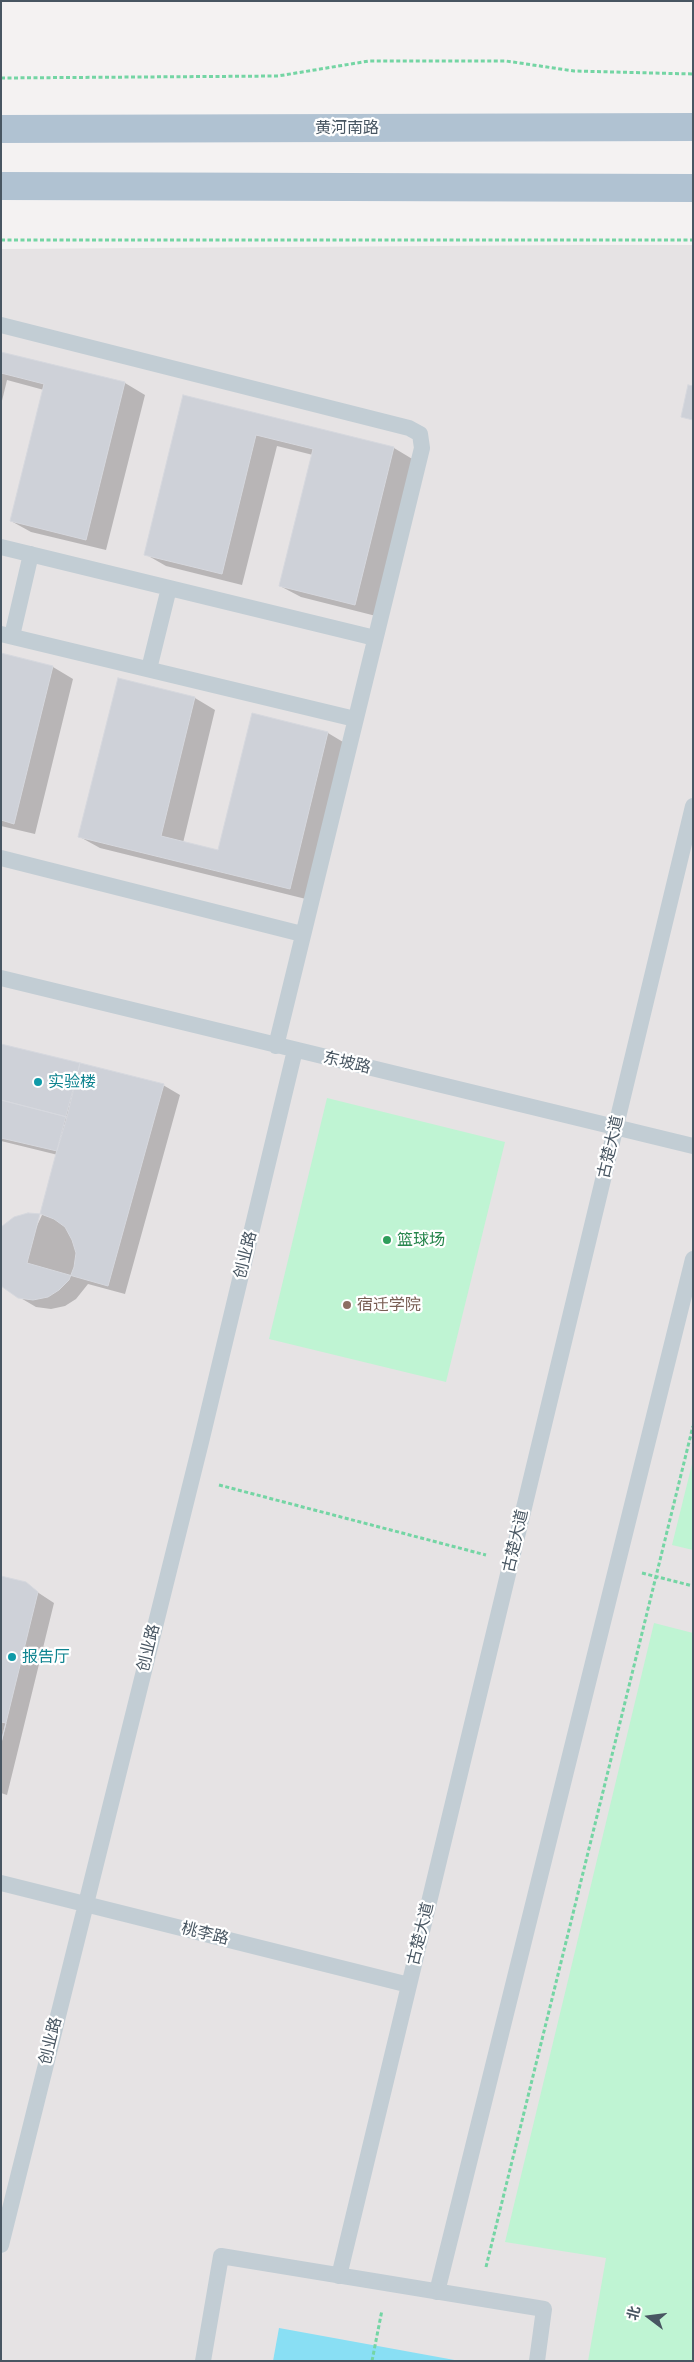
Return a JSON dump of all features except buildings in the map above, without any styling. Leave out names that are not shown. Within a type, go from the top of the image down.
[{"type":"main road","name":"黄河南路","points":[[1,129],[693,127]]},
{"type":"main road","points":[[1,186],[693,188]]},
{"type":"lane","points":[[1,326],[409,428],[420,434],[422,448],[276,1046]]},
{"type":"lane","points":[[1,547],[375,638]]},
{"type":"lane","points":[[31,554],[6,635],[355,719]]},
{"type":"lane","points":[[149,669],[169,588]]},
{"type":"lane","name":"古楚大道","points":[[339,2276],[693,806]]},
{"type":"lane","points":[[1,858],[302,934]]},
{"type":"lane","name":"东坡路","points":[[1,978],[693,1146]]},
{"type":"lane","name":"创业路","points":[[1,2245],[192,1478],[295,1050]]},
{"type":"lane","points":[[437,2292],[693,1259]]},
{"type":"lane","name":"桃李路","points":[[1,1883],[409,1985]]},
{"type":"lane","points":[[202,2361],[222,2256],[544,2309],[537,2361]]},
{"type":"path","points":[[1,78],[278,76],[369,60],[506,61],[574,70],[693,74]]},
{"type":"path","points":[[1,240],[693,240]]},
{"type":"path","points":[[486,2267],[693,1426]]},
{"type":"path","points":[[192,1478],[511,1561]]},
{"type":"path","points":[[617,1566],[693,1586]]},
{"type":"path","points":[[372,2361],[382,2310]]},
{"type":"shaded area","name":"宿迁学院","points":[[693,245],[693,2361],[1,2361],[1,249]]},
{"type":"green space","name":"篮球场","points":[[327,1098],[505,1142],[446,1382],[269,1339]]},
{"type":"green space","points":[[693,1460],[693,1550],[672,1545]]},
{"type":"green space","points":[[654,1623],[693,1633],[693,2361],[588,2361],[606,2258],[505,2242]]},
{"type":"water","points":[[279,2328],[460,2361],[273,2361]]},
{"type":"place","name":"实验楼","points":[[38,1082]]},
{"type":"place","name":"篮球场","points":[[387,1240]]},
{"type":"place","name":"宿迁学院","points":[[347,1305]]},
{"type":"place","name":"报告厅","points":[[12,1657]]}]
